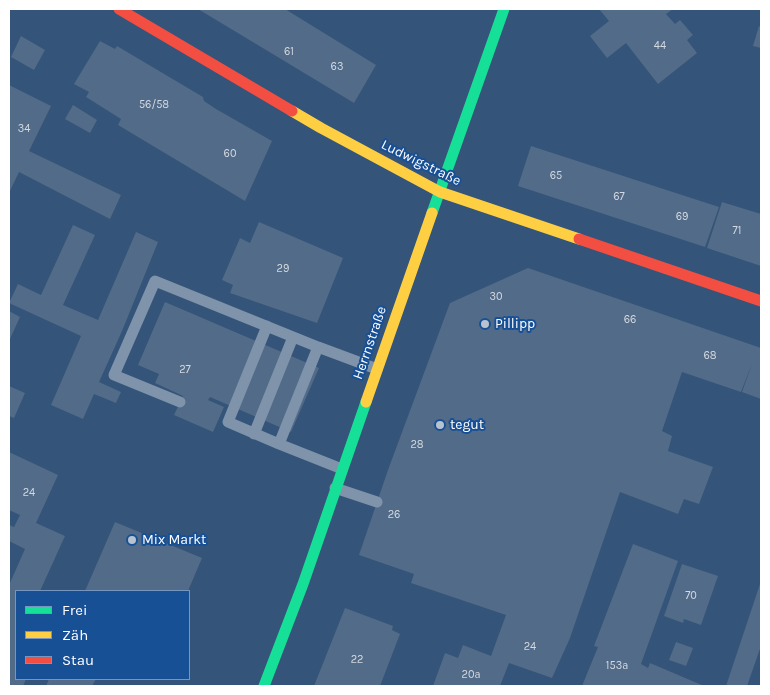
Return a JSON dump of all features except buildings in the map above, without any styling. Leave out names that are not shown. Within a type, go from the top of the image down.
[{"type":"street","name":"Ludwigstraße","points":[[119,9],[321,128],[440,192],[761,301]]},
{"type":"street","name":"Herrnstraße","points":[[264,686],[302,584],[504,9]]},
{"type":"lane","points":[[180,402],[114,375],[155,281],[377,370]]},
{"type":"lane","points":[[268,326],[223,420],[342,469]]},
{"type":"lane","points":[[254,434],[292,337]]},
{"type":"lane","points":[[279,444],[318,347]]},
{"type":"lane","points":[[335,488],[377,502]]},
{"type":"traffic: fast","points":[[432,213],[504,9]]},
{"type":"traffic: fast","points":[[264,686],[303,584],[366,402]]},
{"type":"traffic: slow","points":[[292,111],[440,192],[579,239]]},
{"type":"traffic: slow","points":[[366,402],[432,213]]},
{"type":"traffic: jam","points":[[119,9],[292,111]]},
{"type":"traffic: jam","points":[[579,239],[761,301]]},
{"type":"place","name":"Pillipp","points":[[485,324]]},
{"type":"place","name":"tegut","points":[[440,425]]},
{"type":"place","name":"Mix Markt","points":[[132,540]]}]
